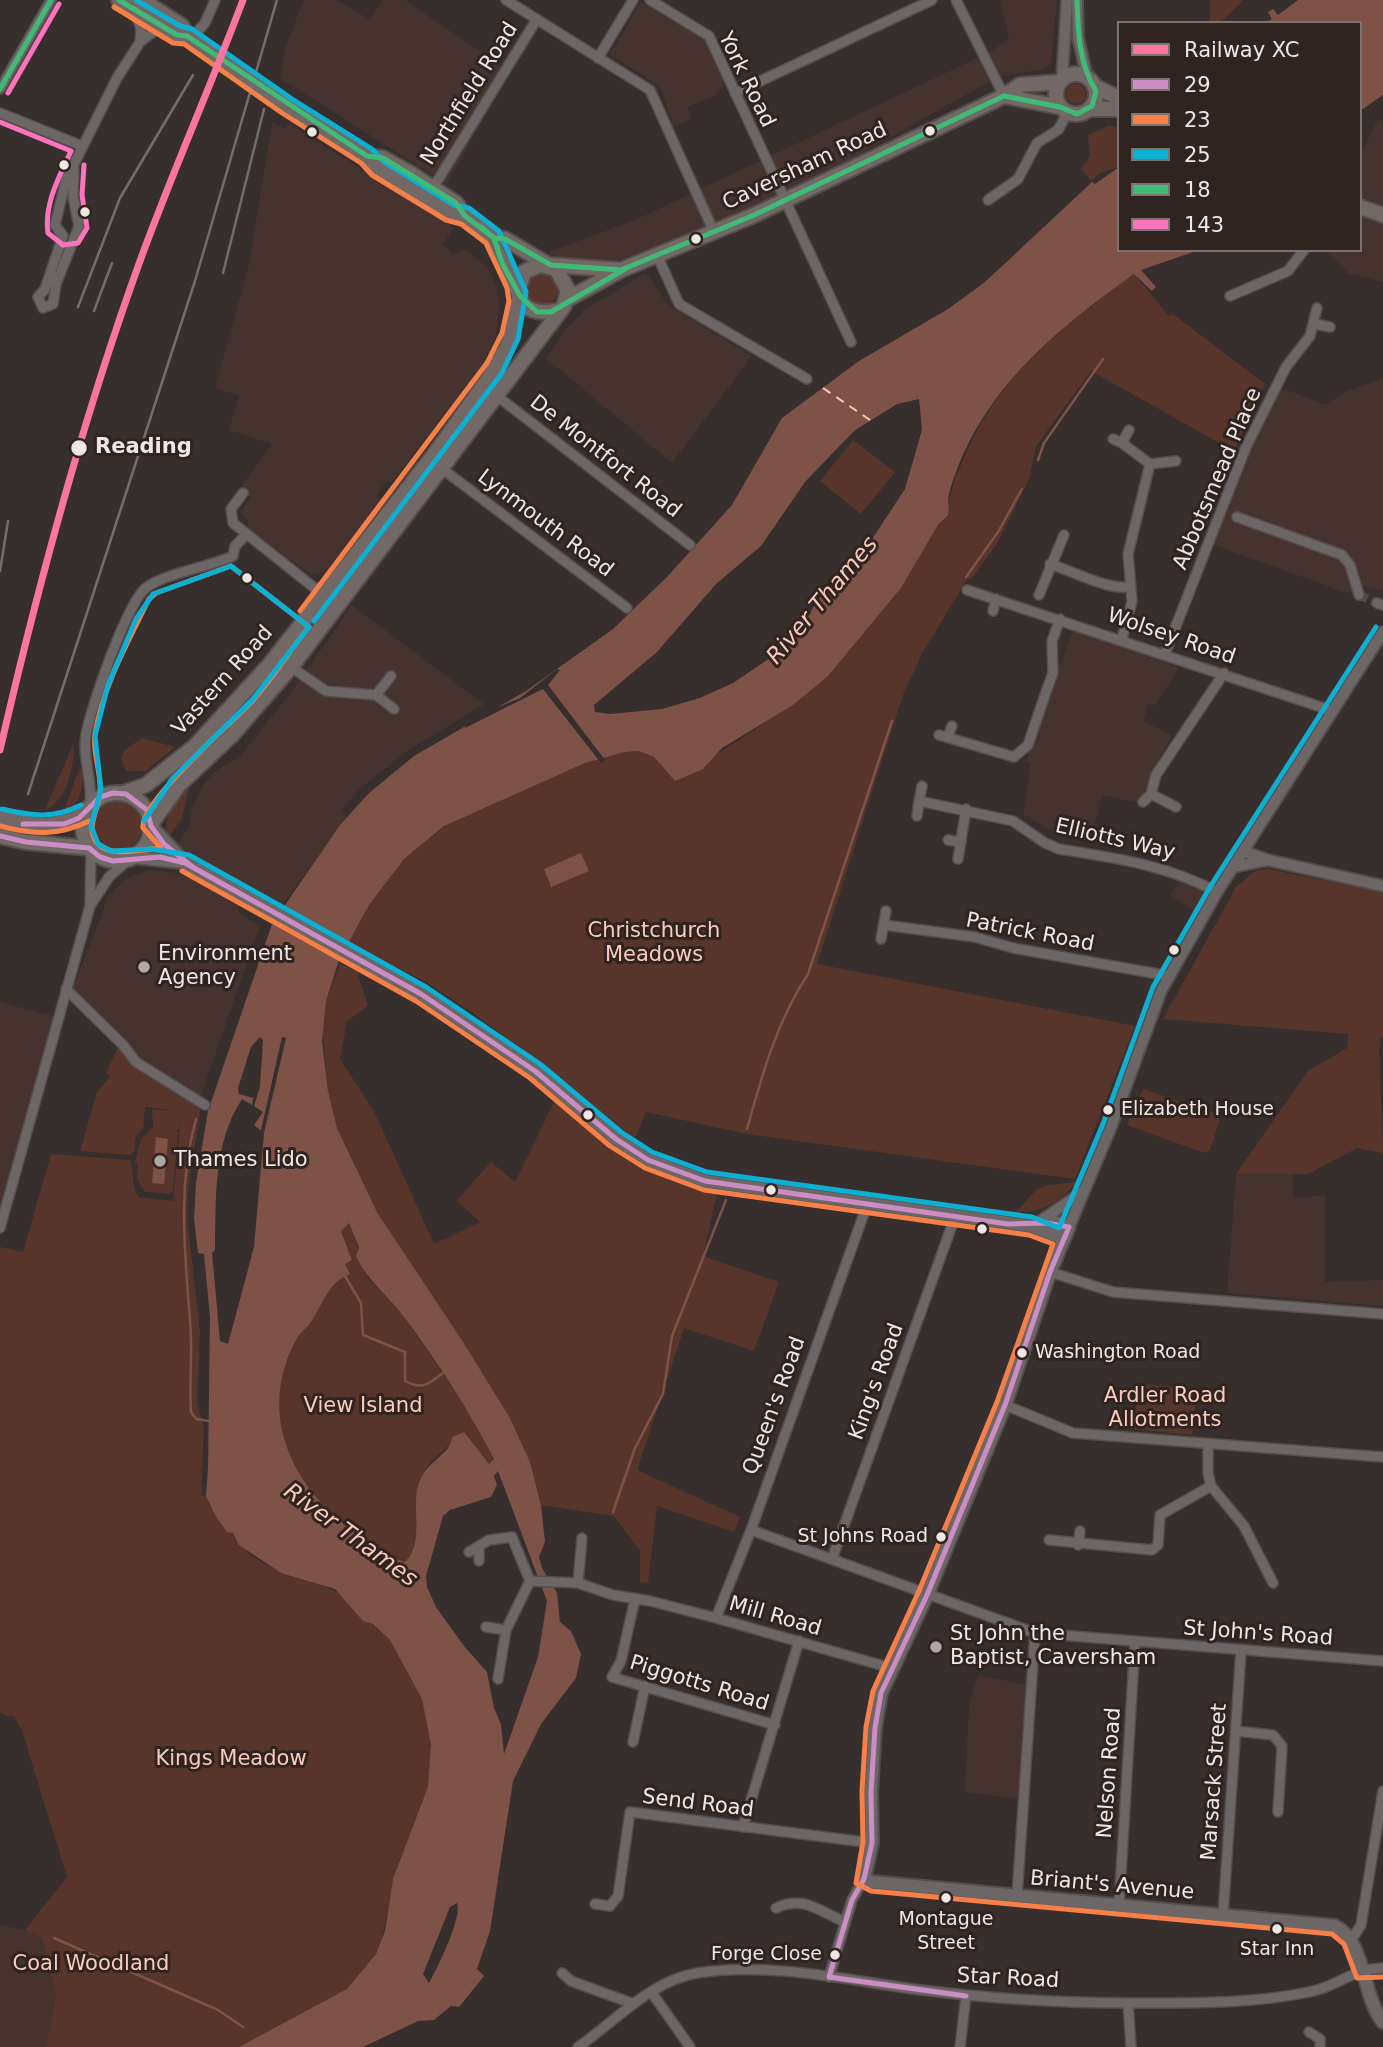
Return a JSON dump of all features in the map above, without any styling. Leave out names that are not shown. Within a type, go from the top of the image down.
[{"type":"main road","name":"Caversham Road","points":[[119,0],[138,5],[182,26],[189,38]]},
{"type":"main road","name":"Caversham Road","points":[[138,5],[166,28],[189,38],[287,106],[367,156],[377,168],[451,213],[465,216]]},
{"type":"main road","points":[[1064,110],[1056,93],[1061,81],[1074,74],[1117,97]]},
{"type":"main road","name":"Caversham Road","points":[[564,305],[621,270],[658,257],[783,201],[1004,96],[1020,85],[1061,81]]},
{"type":"main road","points":[[1089,109],[1096,97],[1091,81]]},
{"type":"main road","points":[[1004,96],[1077,114],[1089,109],[1117,110]]},
{"type":"main road","name":"Caversham Road","points":[[367,156],[383,158],[456,203],[465,216],[494,238],[505,239],[549,265],[621,270]]},
{"type":"main road","points":[[1362,208],[1383,215]]},
{"type":"main road","points":[[494,238],[495,248],[518,295],[533,311],[548,313],[564,305],[563,278],[549,265],[524,272],[518,295]]},
{"type":"main road","name":"Vastern Road","points":[[123,793],[154,779],[217,725],[271,664],[420,473],[490,376],[512,332],[518,295]]},
{"type":"main road","name":"Vastern Road","points":[[151,825],[180,785],[232,735],[290,667],[564,305]]},
{"type":"main road","points":[[0,817],[47,826],[73,820],[101,796],[123,793],[141,802],[151,825],[185,863],[421,994],[535,1070],[616,1139],[648,1160],[705,1181],[955,1217],[1035,1224],[1066,1233],[1005,1405],[927,1595],[881,1693],[875,1728],[872,1843],[864,1879]]},
{"type":"main road","points":[[88,809],[82,827],[90,849]]},
{"type":"main road","points":[[131,858],[145,847],[151,825]]},
{"type":"main road","points":[[0,836],[26,842],[90,849],[106,860],[131,858],[185,863]]},
{"type":"main road","name":"Briant's Avenue","points":[[864,1879],[1335,1926],[1352,1939]]},
{"type":"main road","points":[[1352,1939],[1370,2000],[1383,2022]]},
{"type":"street","points":[[189,38],[205,23],[215,0]]},
{"type":"street","points":[[506,0],[650,90],[714,232]]},
{"type":"street","points":[[598,58],[633,0]]},
{"type":"street","name":"York Road","points":[[650,0],[709,36],[783,201],[851,342]]},
{"type":"street","points":[[735,93],[932,0]]},
{"type":"street","points":[[956,0],[1004,96]]},
{"type":"street","points":[[1061,81],[1067,0]]},
{"type":"street","points":[[1077,0],[1077,37],[1091,81]]},
{"type":"street","points":[[0,89],[50,2]]},
{"type":"street","points":[[138,5],[140,42]]},
{"type":"street","name":"Northfield Road","points":[[433,188],[537,19]]},
{"type":"street","points":[[63,236],[56,229],[66,180],[82,146],[140,42],[153,32],[166,28]]},
{"type":"street","points":[[989,200],[1018,179],[1037,143],[1058,131],[1064,110]]},
{"type":"street","points":[[0,113],[82,146]]},
{"type":"street","points":[[63,236],[45,289],[38,297],[43,308],[53,304],[56,284],[79,226],[73,196],[75,164]]},
{"type":"street","points":[[58,218],[69,214],[76,218]]},
{"type":"street","points":[[63,236],[76,233]]},
{"type":"street","points":[[1230,296],[1288,271],[1302,252]]},
{"type":"street","points":[[658,257],[679,304],[807,379]]},
{"type":"street","name":"Abbotsmead Place","points":[[1165,654],[1253,430],[1286,368],[1301,351],[1315,324],[1317,308]]},
{"type":"street","points":[[1315,324],[1329,327]]},
{"type":"street","name":"De Montfort Road","points":[[497,396],[690,545]]},
{"type":"street","points":[[1122,443],[1129,430]]},
{"type":"street","points":[[1112,439],[1122,443],[1150,464],[1176,461]]},
{"type":"street","points":[[1122,639],[1130,613],[1128,554],[1150,464]]},
{"type":"street","name":"Lynmouth Road","points":[[441,468],[628,608]]},
{"type":"street","points":[[243,493],[230,513],[233,523],[323,594]]},
{"type":"street","points":[[1237,517],[1342,555],[1348,559],[1359,595]]},
{"type":"street","points":[[88,809],[92,789],[86,735],[101,680],[136,600],[152,585],[233,556],[235,546],[246,535]]},
{"type":"street","points":[[1039,595],[1064,535]]},
{"type":"street","points":[[1050,564],[1084,574],[1103,585],[1131,587]]},
{"type":"street","name":"Wolsey Road","points":[[967,590],[1333,710]]},
{"type":"street","points":[[993,611],[996,600]]},
{"type":"street","points":[[952,726],[943,736],[1014,757],[1028,745],[1053,673],[1052,641],[1060,619]]},
{"type":"street","points":[[1066,1233],[1114,1121],[1144,1030],[1169,976],[1217,892],[1383,632]]},
{"type":"street","points":[[290,667],[326,691],[376,695],[394,709]]},
{"type":"street","points":[[1143,802],[1151,794],[1156,775],[1224,673]]},
{"type":"street","points":[[376,695],[391,676]]},
{"type":"street","points":[[917,816],[922,786]]},
{"type":"street","points":[[1151,794],[1176,807]]},
{"type":"street","name":"Elliotts Way","points":[[919,802],[966,809],[1013,821],[1045,843],[1059,849],[1157,866],[1187,876],[1217,892]]},
{"type":"street","points":[[958,859],[966,809]]},
{"type":"street","points":[[948,840],[961,842]]},
{"type":"street","points":[[0,1228],[90,906],[90,849]]},
{"type":"street","points":[[1243,851],[1268,860],[1383,886]]},
{"type":"street","points":[[90,906],[109,877],[131,858]]},
{"type":"street","points":[[1233,867],[1268,860]]},
{"type":"street","points":[[881,939],[886,911]]},
{"type":"street","name":"Patrick Road","points":[[884,925],[975,937],[1013,948],[1169,976]]},
{"type":"street","points":[[66,989],[123,1045],[136,1062],[205,1105]]},
{"type":"street","points":[[1035,1224],[1083,1192]]},
{"type":"street","name":"Queen's Road","points":[[716,1618],[751,1530],[867,1205]]},
{"type":"street","name":"King's Road","points":[[832,1559],[955,1217]]},
{"type":"street","points":[[1050,1272],[1113,1292],[1383,1314]]},
{"type":"street","points":[[1005,1405],[1073,1433],[1383,1457]]},
{"type":"street","points":[[1208,1444],[1211,1486],[1244,1527],[1273,1583]]},
{"type":"street","points":[[1049,1541],[1152,1550],[1158,1545],[1160,1515],[1211,1486]]},
{"type":"street","name":"St John's Road","points":[[751,1530],[1035,1633],[1383,1661]]},
{"type":"street","points":[[1078,1545],[1080,1531]]},
{"type":"street","points":[[469,1552],[489,1540],[512,1537],[533,1581],[506,1630],[498,1679]]},
{"type":"street","points":[[578,1583],[582,1538]]},
{"type":"street","points":[[479,1546],[479,1561]]},
{"type":"street","name":"Mill Road","points":[[533,1581],[578,1583],[613,1595],[650,1601],[716,1618],[891,1668]]},
{"type":"street","name":"Piggotts Road","points":[[635,1599],[621,1661],[612,1677],[775,1725]]},
{"type":"street","points":[[486,1627],[506,1630]]},
{"type":"street","points":[[1017,1896],[1035,1633]]},
{"type":"street","points":[[743,1827],[799,1641]]},
{"type":"street","name":"Nelson Road","points":[[1119,1906],[1135,1642]]},
{"type":"street","name":"Marsack Street","points":[[1223,1916],[1241,1651]]},
{"type":"street","points":[[633,1742],[646,1686]]},
{"type":"street","points":[[1236,1731],[1273,1735],[1282,1746],[1278,1812]]},
{"type":"street","points":[[1352,1939],[1361,1925],[1383,1791]]},
{"type":"street","name":"Send Road","points":[[595,1904],[610,1906],[618,1896],[630,1812],[872,1843]]},
{"type":"street","points":[[829,1978],[852,1900],[864,1879]]},
{"type":"street","points":[[776,1908],[789,1901],[809,1903],[845,1922]]},
{"type":"street","name":"Star Road","points":[[578,2047],[610,2025],[632,2003],[673,1979],[732,1970],[829,1978],[966,1996],[1128,2003],[1274,1997],[1313,1992],[1330,1986],[1351,1973],[1383,1968]]},
{"type":"street","points":[[562,1973],[571,1981],[632,2003]]},
{"type":"street","points":[[652,1993],[690,2047]]},
{"type":"street","points":[[960,2047],[966,1996]]},
{"type":"street","points":[[1128,2003],[1130,2047]]},
{"type":"street","points":[[1309,2032],[1321,2039]]},
{"type":"shaded area","points":[[304,0],[336,0],[369,19],[383,0],[405,0],[510,72],[447,184],[280,78],[286,45]]},
{"type":"shaded area","points":[[1000,0],[1057,0],[1051,65],[1045,69],[1000,76],[786,195],[647,256],[600,263],[557,257],[548,252],[633,221],[990,52],[1009,39]]},
{"type":"shaded area","points":[[641,2],[706,40],[725,84],[715,96],[687,107],[691,119],[674,127],[660,86],[610,54]]},
{"type":"shaded area","points":[[1378,119],[1383,121],[1383,282],[1348,273],[1327,252],[1362,252],[1362,152]]},
{"type":"shaded area","points":[[272,123],[286,129],[288,123],[454,228],[442,245],[453,254],[465,249],[487,267],[496,285],[500,306],[495,340],[482,366],[392,482],[388,479],[376,496],[382,501],[362,527],[324,572],[312,575],[249,529],[248,521],[240,513],[251,498],[239,490],[272,444],[229,430],[239,396],[215,388],[249,265]]},
{"type":"shaded area","points":[[646,273],[668,305],[752,356],[672,463],[546,358],[564,331],[587,308]]},
{"type":"shaded area","points":[[1383,378],[1383,591],[1363,586],[1347,593],[1214,545],[1253,444],[1282,388],[1326,405],[1343,393]]},
{"type":"shaded area","points":[[352,605],[484,704],[404,753],[360,789],[341,811],[347,817],[281,907],[194,859],[178,844],[190,825],[191,811],[204,783],[219,768],[239,758],[295,687]]},
{"type":"shaded area","points":[[1073,629],[1179,668],[1155,705],[1149,704],[1143,721],[1172,735],[1155,765],[1151,782],[1138,803],[1102,795],[1091,839],[1058,835],[1023,814],[1031,764],[1026,761]]},
{"type":"shaded area","points":[[152,870],[176,873],[208,886],[240,906],[238,912],[260,926],[200,1098],[138,1061],[118,1034],[73,989],[108,897],[126,878]]},
{"type":"shaded area","points":[[1182,877],[1204,890],[1203,898],[1195,911],[1170,895]]},
{"type":"shaded area","points":[[0,1002],[55,1017],[0,1218]]},
{"type":"shaded area","points":[[1293,1173],[1293,1198],[1325,1195],[1325,1282],[1383,1280],[1383,1306],[1227,1293],[1236,1174]]},
{"type":"shaded area","points":[[978,1675],[1027,1685],[1020,1799],[965,1792],[969,1704]]},
{"type":"shaded area","points":[[0,1925],[25,1930],[42,1939],[56,1995],[46,2047],[0,2047]]},
{"type":"green space","points":[[1210,0],[1243,1],[1223,20],[1210,21]]},
{"type":"green space","points":[[1072,84],[1080,84],[1086,94],[1080,104],[1072,104],[1066,98],[1066,90]]},
{"type":"green space","points":[[1108,126],[1117,127],[1117,168],[1100,173],[1091,181],[1081,169],[1090,156],[1088,135]]},
{"type":"green space","points":[[542,273],[554,277],[558,289],[554,301],[542,305],[530,301],[526,289],[530,277]]},
{"type":"green space","name":"Christchurch Meadows","points":[[1134,274],[1169,316],[1173,314],[1265,384],[1234,451],[1091,371],[1036,446],[1029,479],[998,542],[973,577],[966,581],[923,652],[903,695],[817,964],[1135,1026],[1075,1179],[747,1134],[646,1112],[635,1139],[542,1064],[470,1011],[426,982],[348,943],[369,905],[404,859],[450,822],[585,763],[625,752],[639,751],[654,757],[675,781],[756,729],[828,676],[901,588],[938,525],[948,515],[957,474],[977,430],[994,403],[1035,355],[1058,333]]},
{"type":"green space","points":[[853,440],[895,472],[861,514],[820,481]]},
{"type":"green space","points":[[142,738],[175,747],[146,771],[126,771],[121,758],[125,750]]},
{"type":"green space","points":[[74,742],[68,781],[59,799],[45,810]]},
{"type":"green space","points":[[79,769],[83,769],[80,795],[74,806],[63,813]]},
{"type":"green space","points":[[190,784],[182,818],[168,838],[168,815]]},
{"type":"green space","points":[[117,801],[135,808],[142,826],[135,844],[117,851],[99,844],[92,826],[99,808]]},
{"type":"green space","points":[[1268,869],[1383,892],[1383,1037],[1380,1037],[1379,1049],[1383,1153],[1357,1148],[1308,1174],[1236,1174],[1308,1071],[1347,1048],[1348,1034],[1163,1019],[1236,887],[1255,871]]},
{"type":"green space","points":[[340,964],[357,971],[368,1006],[347,1021],[340,1059],[375,1113],[434,1244],[480,1222],[457,1201],[491,1162],[515,1182],[556,1098],[625,1159],[648,1169],[718,1189],[703,1256],[779,1282],[754,1351],[684,1328],[637,1470],[740,1517],[734,1532],[657,1506],[648,1583],[640,1582],[640,1551],[614,1516],[541,1505],[530,1462],[510,1418],[377,1212],[337,1128],[328,1091],[322,1027],[326,1001]]},
{"type":"green space","name":"Kings Meadow","points":[[119,1045],[198,1104],[200,1112],[189,1182],[187,1217],[200,1331],[197,1403],[204,1427],[201,1495],[206,1496],[227,1531],[233,1532],[250,1555],[281,1573],[311,1580],[341,1594],[363,1621],[373,1624],[390,1640],[427,1703],[425,1710],[435,1758],[422,1822],[393,1885],[381,1943],[370,1964],[346,1990],[346,1994],[239,2047],[46,2047],[56,1995],[42,1939],[25,1930],[67,1877],[22,1731],[14,1716],[6,1716],[0,1712],[0,1247],[23,1252],[51,1154],[130,1160],[134,1188],[139,1197],[173,1201],[181,1112],[179,1129],[176,1130],[178,1133],[173,1191],[169,1194],[145,1192],[137,1179],[138,1166],[135,1162],[141,1139],[153,1127],[152,1110],[171,1110],[145,1107],[143,1129],[136,1136],[134,1151],[130,1155],[80,1151],[97,1092],[110,1077],[106,1073]]},
{"type":"green space","points":[[1143,1089],[1217,1114],[1220,1119],[1210,1150],[1204,1153],[1127,1125]]},
{"type":"green space","points":[[1078,1180],[1064,1195],[1049,1205],[1032,1211],[1012,1213],[1040,1188]]},
{"type":"green space","name":"View Island","points":[[349,1223],[368,1278],[404,1316],[474,1420],[494,1460],[489,1465],[464,1433],[433,1460],[421,1479],[415,1545],[405,1562],[372,1546],[322,1504],[293,1461],[284,1438],[280,1414],[280,1389],[286,1364],[297,1338],[311,1322],[329,1290],[345,1276],[345,1263],[352,1259],[341,1231]]},
{"type":"green space","name":"Ardler Road Allotments","points":[[1138,1384],[1197,1389],[1192,1435],[1134,1429]]},
{"type":"water","points":[[1298,0],[1383,0],[1383,95],[1362,110],[1362,21],[1268,21],[1272,19],[1268,12],[1273,9],[1278,15]]},
{"type":"water","name":"River Thames","points":[[1117,168],[1117,252],[1193,252],[1141,270],[1156,287],[1152,291],[1134,274],[1075,319],[1022,368],[998,396],[978,426],[962,458],[949,494],[948,515],[938,525],[901,588],[828,676],[793,705],[722,748],[703,769],[675,781],[654,757],[639,751],[625,752],[585,763],[444,826],[404,859],[369,905],[339,960],[326,1001],[322,1041],[328,1091],[337,1128],[377,1212],[510,1418],[530,1462],[541,1505],[545,1542],[539,1557],[542,1568],[557,1593],[560,1622],[571,1631],[581,1654],[576,1678],[541,1724],[513,1781],[490,1931],[477,1969],[484,1976],[459,2007],[451,2006],[434,2020],[418,2021],[363,2047],[239,2047],[347,1989],[376,1954],[385,1931],[393,1879],[428,1787],[431,1744],[422,1699],[390,1640],[373,1624],[363,1621],[335,1589],[281,1573],[239,1545],[233,1533],[227,1532],[216,1517],[206,1496],[210,1317],[204,1254],[198,1253],[194,1219],[196,1183],[208,1111],[272,924],[340,825],[369,793],[414,756],[526,691],[613,629],[667,577],[732,505],[782,418],[859,361],[948,309],[985,282],[1092,182],[1095,184]],"holes":[[[919,399],[922,430],[905,489],[874,536],[818,600],[803,624],[770,658],[733,683],[700,698],[662,709],[610,714],[595,712],[594,705],[657,652],[716,584],[761,546],[805,482],[854,431],[897,404]],[[260,1037],[263,1040],[260,1086],[254,1106],[263,1112],[254,1125],[264,1133],[254,1247],[228,1344],[220,1341],[212,1253],[215,1250],[216,1191],[221,1153],[233,1116],[242,1099],[252,1105],[253,1098],[239,1094],[238,1088],[251,1047]],[[349,1223],[359,1248],[356,1256],[361,1265],[429,1352],[464,1405],[494,1459],[489,1464],[464,1432],[452,1437],[448,1448],[425,1471],[417,1488],[415,1543],[405,1562],[372,1546],[322,1504],[293,1462],[284,1438],[280,1414],[280,1389],[286,1364],[297,1338],[311,1322],[331,1288],[350,1274],[345,1264],[352,1260],[341,1231]],[[498,1471],[547,1601],[538,1657],[504,1754],[501,1724],[494,1708],[487,1672],[436,1607],[427,1587],[426,1576],[443,1516],[450,1510],[491,1497],[497,1485],[494,1476]],[[457,1903],[453,1930],[429,1983],[423,1974],[450,1907]]]},
{"type":"water","points":[[581,853],[589,871],[551,887],[544,869]]},
{"type":"water","name":"Thames Lido","points":[[156,1137],[168,1139],[164,1184],[152,1183]]},
{"type":"pier","points":[[557,669],[560,670],[548,685],[605,760],[601,763],[543,689],[465,728],[465,721],[520,698]]},
{"type":"pier","points":[[281,907],[348,943],[339,961],[272,924]]},
{"type":"pier","points":[[282,1037],[286,1038],[264,1133],[261,1130]]},
{"type":"waterway","points":[[1038,460],[1044,443],[1103,359]]},
{"type":"waterway","points":[[966,577],[998,532],[1022,489]]},
{"type":"waterway","points":[[747,1129],[779,1029],[808,974],[892,721]]},
{"type":"waterway","points":[[196,1119],[184,1194],[191,1332],[191,1412],[196,1419],[209,1421]]},
{"type":"waterway","points":[[613,1512],[635,1448],[663,1394],[672,1336],[726,1200]]},
{"type":"waterway","points":[[345,1276],[361,1303],[363,1335],[405,1352],[405,1381],[421,1386],[443,1373]]},
{"type":"waterway","points":[[54,1938],[218,2010],[243,2027]]},
{"type":"ferry route","points":[[823,388],[870,420]]},
{"type":"tunnel","points":[[1359,595],[1377,603]]},
{"type":"railway","points":[[28,794],[195,281],[277,0]]},
{"type":"railway","points":[[78,307],[120,198],[193,75]]},
{"type":"railway","points":[[223,273],[264,109]]},
{"type":"railway","points":[[94,311],[112,263]]},
{"type":"railway","points":[[0,571],[8,521]]},
{"type":"rail line","name":"XC","points":[[0,750],[46,565],[99,382],[152,228],[243,0]]},
{"type":"transit line","name":"18","points":[[0,89],[51,0]]},
{"type":"transit line","name":"18","points":[[119,0],[177,35],[187,36],[367,156],[383,158],[456,203],[465,216],[494,238],[505,239],[551,265],[621,270],[752,216],[1004,96],[1060,107],[1077,114],[1092,106],[1096,91],[1083,59],[1077,0]]},
{"type":"transit line","name":"25","points":[[136,0],[180,26],[192,29],[292,99],[372,149],[383,161],[454,205],[469,208],[499,231],[526,292],[518,339],[502,373],[314,621]]},
{"type":"transit line","name":"143","points":[[8,93],[59,4]]},
{"type":"transit line","name":"23","points":[[114,7],[173,43],[184,44],[282,113],[361,163],[372,175],[446,220],[461,224],[486,243],[507,288],[509,301],[502,333],[487,363],[300,611]]},
{"type":"transit line","name":"143","points":[[0,122],[71,151],[54,191],[47,222],[48,233],[63,245],[78,243],[87,228],[82,195],[84,165]]},
{"type":"transit line","name":"18","points":[[481,227],[494,238],[502,263],[520,296],[537,312],[551,312],[625,269]]},
{"type":"transit line","name":"23","points":[[231,566],[309,627],[253,700],[155,801],[146,816],[143,828],[161,848],[119,852],[104,848],[98,844],[92,832],[100,786],[94,741],[104,699],[117,665],[149,599],[156,593],[231,566]]},
{"type":"transit line","name":"25","points":[[144,821],[172,779],[253,699],[309,627],[231,566],[153,594],[136,619],[108,685],[95,736],[101,790],[91,826],[98,844],[111,851],[151,849],[189,855],[426,987],[540,1064],[621,1132],[652,1152],[707,1172],[1032,1217],[1059,1228],[1103,1124],[1153,987],[1210,887],[1376,627]]},
{"type":"transit line","name":"29","points":[[23,824],[64,824],[79,818],[100,797],[113,793],[126,794],[147,810],[151,826],[164,844],[194,868]]},
{"type":"transit line","name":"25","points":[[2,809],[42,815],[61,813],[81,805]]},
{"type":"transit line","name":"23","points":[[0,826],[23,831],[56,832],[89,821]]},
{"type":"transit line","name":"29","points":[[0,836],[26,842],[89,848],[100,857],[113,861],[160,857],[185,863],[421,994],[535,1071],[616,1139],[648,1160],[705,1181],[1008,1224],[1046,1223],[1069,1227],[1050,1272],[1005,1405],[927,1595],[881,1693],[875,1728],[871,1792],[872,1843],[864,1879],[852,1900],[829,1977]]},
{"type":"transit line","name":"23","points":[[182,871],[416,1001],[530,1078],[610,1146],[645,1168],[704,1190],[1029,1235],[1053,1244],[997,1402],[919,1591],[873,1691],[866,1727],[862,1791],[863,1842],[856,1883],[871,1891],[1332,1934],[1344,1944],[1357,1978],[1383,1977]]},
{"type":"transit line","name":"29","points":[[829,1977],[966,1996]]},
{"type":"place","name":"Reading","points":[[79,448]]},
{"type":"place","name":"Environment Agency","points":[[144,967]]},
{"type":"place","name":"Elizabeth House","points":[[1108,1110]]},
{"type":"place","name":"Thames Lido","points":[[160,1161]]},
{"type":"place","name":"Washington Road","points":[[1022,1353]]},
{"type":"place","name":"St Johns Road","points":[[941,1537]]},
{"type":"place","name":"St John the Baptist, Caversham","points":[[936,1647]]},
{"type":"place","name":"Montague Street","points":[[946,1898]]},
{"type":"place","name":"Star Inn","points":[[1277,1929]]},
{"type":"place","name":"Forge Close","points":[[835,1955]]},
{"type":"park label","name":"Coal Woodland","points":[[91,1965]]}]
